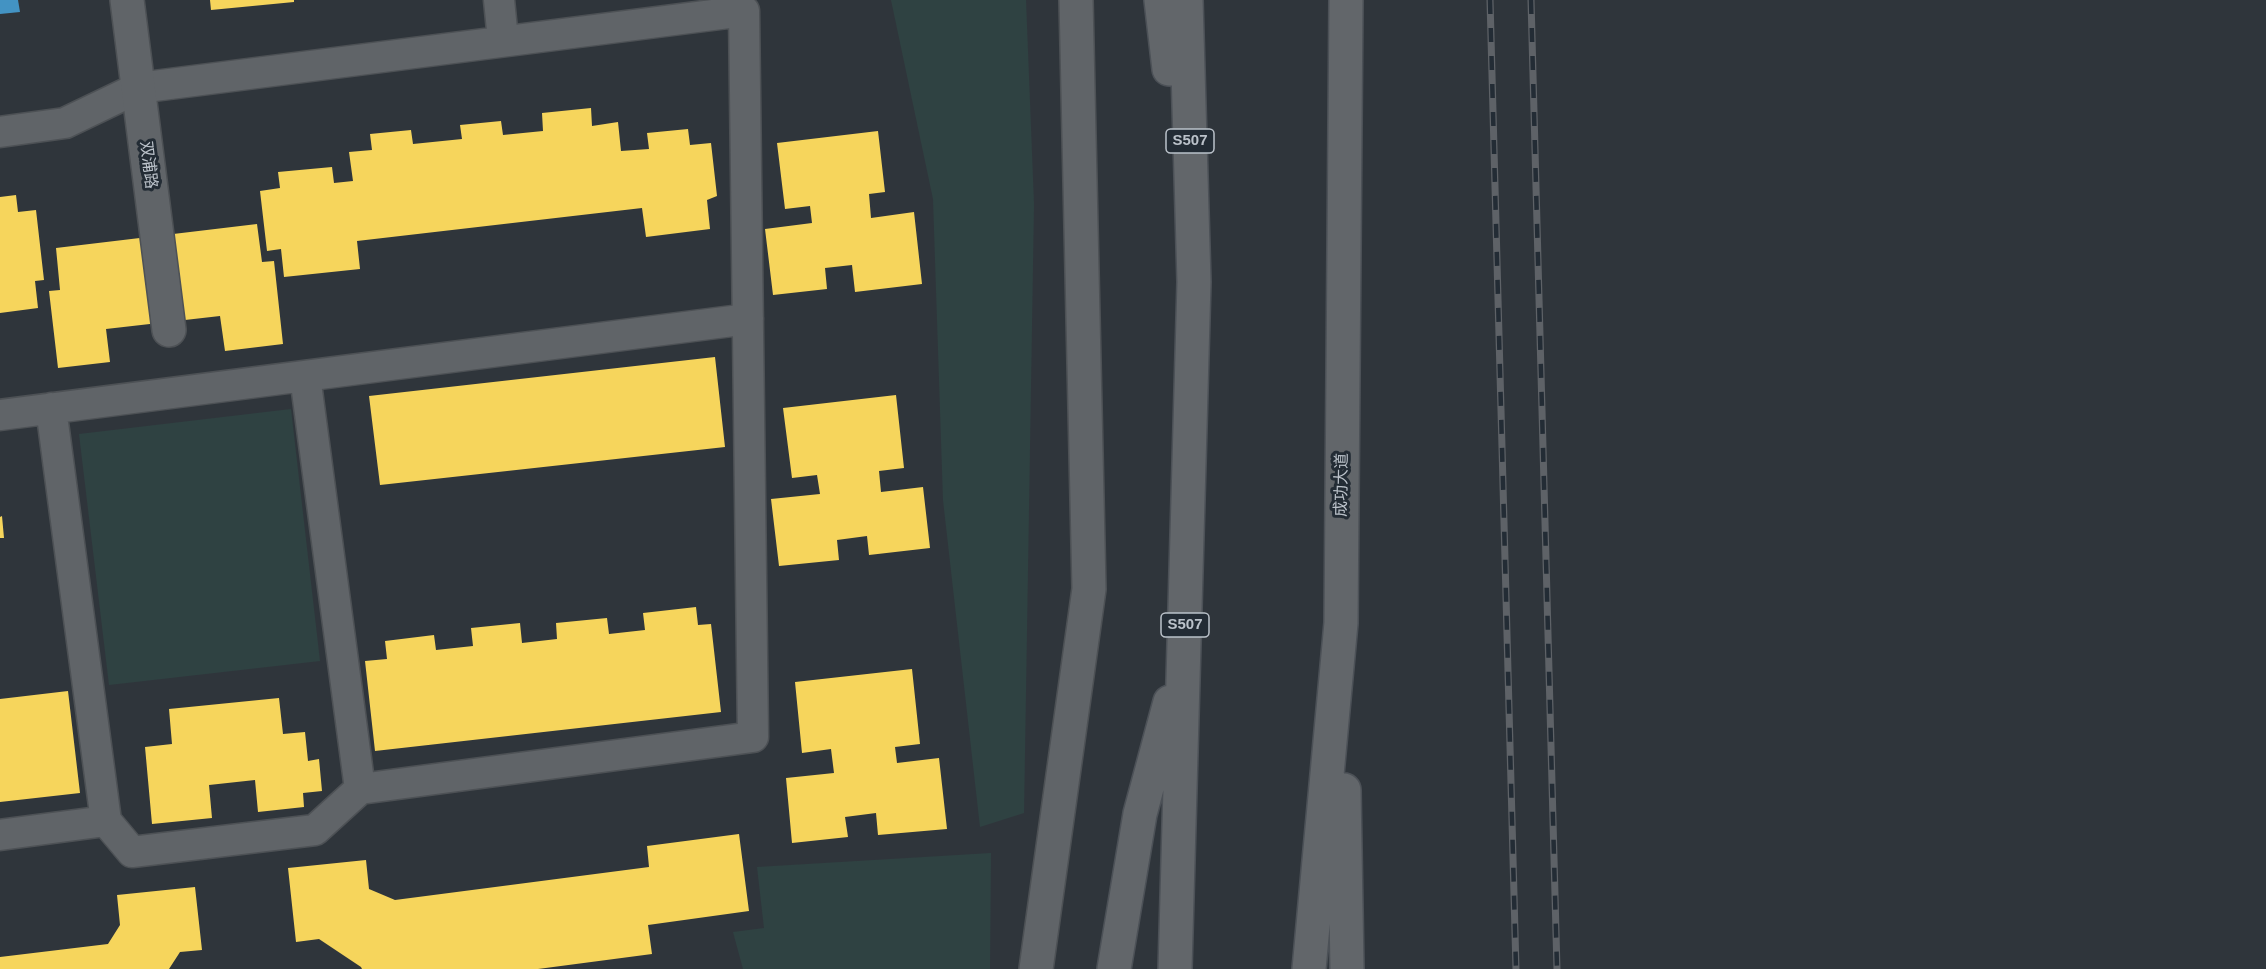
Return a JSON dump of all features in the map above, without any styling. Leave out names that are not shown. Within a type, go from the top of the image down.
[{"type":"highway","points":[[1161,0],[1194,282]]},
{"type":"highway","name":"S507","points":[[1175,969],[1194,282],[1186,0]]},
{"type":"highway","name":"成功大道","points":[[1309,969],[1341,623],[1346,0]]},
{"type":"highway","points":[[1341,623],[1347,969]]},
{"type":"highway","points":[[1114,969],[1140,814],[1184,648]]},
{"type":"street","name":"双浦路","points":[[126,0],[169,330]]},
{"type":"street","points":[[1036,969],[1089,589],[1076,0]]},
{"type":"lane","points":[[499,0],[504,40]]},
{"type":"lane","points":[[0,132],[65,123],[138,88],[744,11],[753,737],[360,789],[315,830],[132,852],[106,821],[51,408]]},
{"type":"lane","points":[[0,414],[748,319]]},
{"type":"lane","points":[[305,376],[360,789]]},
{"type":"lane","points":[[0,835],[106,821]]},
{"type":"shaded area","points":[[891,0],[1026,0],[1034,204],[1024,813],[980,827],[943,500],[933,199]]},
{"type":"shaded area","points":[[291,409],[320,661],[109,685],[79,434]]},
{"type":"shaded area","points":[[991,853],[990,969],[743,969],[733,932],[764,928],[757,867]]},
{"type":"building: Homes","points":[[210,0],[294,0],[294,2],[211,10]]},
{"type":"building: Homes","points":[[591,108],[592,126],[618,122],[621,151],[649,149],[647,133],[688,129],[690,145],[711,143],[717,196],[707,200],[710,229],[646,237],[642,208],[357,241],[360,269],[284,277],[281,249],[267,251],[260,191],[280,188],[278,172],[332,167],[334,183],[353,181],[349,152],[372,150],[370,134],[411,130],[413,144],[462,139],[460,125],[501,121],[503,135],[543,131],[542,113]]},
{"type":"building: Homes","points":[[878,131],[885,192],[869,194],[871,218],[914,212],[922,284],[855,292],[852,265],[825,268],[827,289],[773,295],[765,229],[812,223],[810,206],[785,209],[777,143]]},
{"type":"building: Homes","points":[[16,195],[18,212],[36,210],[44,280],[35,281],[38,308],[0,313],[0,197]]},
{"type":"building: Homes","points":[[257,224],[262,262],[274,261],[283,344],[225,351],[220,316],[106,329],[110,362],[58,368],[49,291],[60,290],[56,248]]},
{"type":"building: Homes","points":[[715,357],[725,447],[380,485],[369,396]]},
{"type":"building: Homes","points":[[896,395],[904,468],[879,471],[881,492],[923,487],[930,548],[869,555],[867,536],[837,540],[839,560],[779,566],[771,499],[820,494],[817,475],[792,478],[783,408]]},
{"type":"building: Homes","points":[[2,516],[4,538],[0,538],[0,517]]},
{"type":"building: Homes","points":[[696,607],[698,625],[711,624],[721,712],[375,751],[365,661],[387,659],[385,641],[434,635],[436,650],[473,646],[471,628],[520,623],[522,643],[557,639],[556,623],[607,618],[609,634],[645,630],[643,613]]},
{"type":"building: Homes","points":[[912,669],[920,744],[895,747],[897,763],[939,758],[947,829],[878,835],[876,813],[845,817],[848,837],[792,843],[786,778],[834,773],[831,749],[802,753],[795,682]]},
{"type":"building: Homes","points":[[68,691],[80,793],[0,802],[0,699]]},
{"type":"building: Homes","points":[[279,698],[283,734],[305,732],[308,761],[319,759],[322,791],[303,793],[304,807],[258,812],[255,780],[209,785],[212,818],[152,824],[145,747],[172,744],[169,709]]},
{"type":"building: Homes","points":[[739,834],[749,911],[648,925],[652,954],[538,969],[362,969],[319,939],[296,942],[288,868],[366,860],[369,889],[395,900],[649,867],[647,846]]},
{"type":"building: Homes","points":[[195,887],[202,950],[180,952],[169,969],[0,969],[0,957],[108,944],[120,925],[117,895]]},
{"type":"building: Schools","points":[[0,0],[18,0],[20,12],[0,14]]},
{"type":"railway","points":[[1490,0],[1516,969]]},
{"type":"railway","points":[[1531,0],[1557,969]]}]
